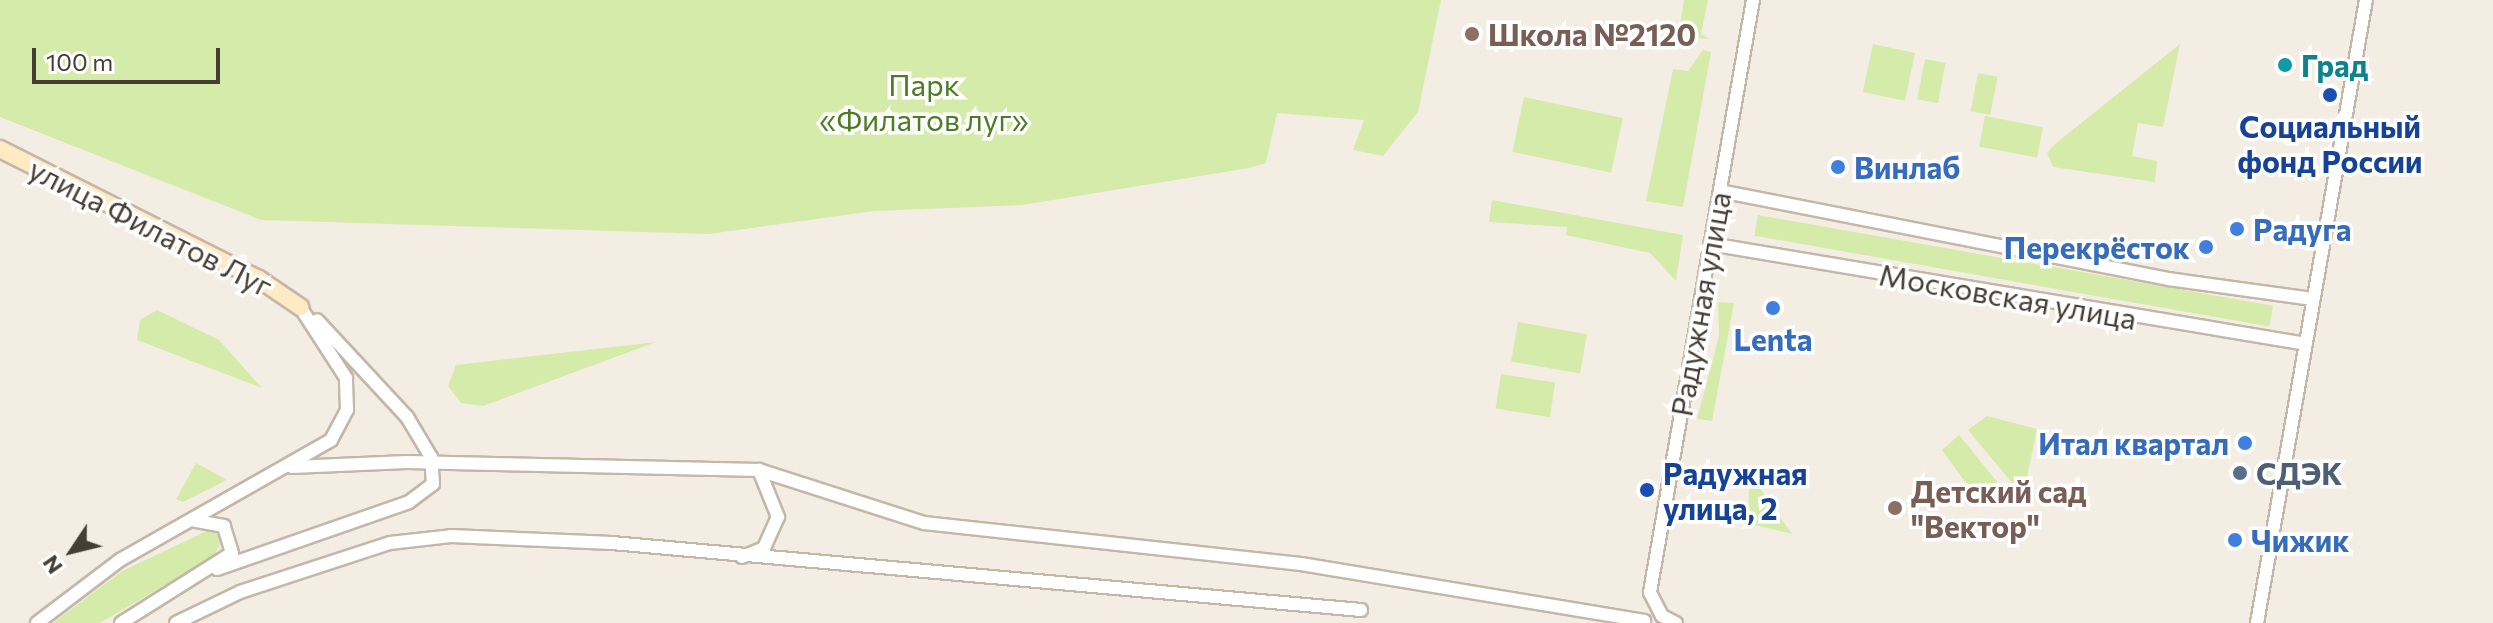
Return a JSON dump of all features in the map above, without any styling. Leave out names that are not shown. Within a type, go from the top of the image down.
[{"type":"street","name":"Радужная улица","points":[[1676,623],[1656,607],[1651,583],[1753,0]]},
{"type":"street","points":[[2257,623],[2366,0]]},
{"type":"street","name":"улица Филатов Луг","points":[[0,149],[259,279],[300,307],[381,382],[431,457],[433,484],[409,502],[217,569]]},
{"type":"street","name":"Московская улица","points":[[1720,191],[2168,279],[2313,299]]},
{"type":"street","name":"Московская улица","points":[[1710,244],[2306,344]]},
{"type":"street","name":"улица Филатов Луг","points":[[37,623],[120,560],[292,467],[331,440],[347,410],[346,378],[300,307]]},
{"type":"street","points":[[292,467],[407,462],[759,470],[924,523],[1301,564],[1644,621]]},
{"type":"street","points":[[739,558],[775,535],[778,517],[759,470]]},
{"type":"street","points":[[121,623],[217,569],[232,553],[232,537],[214,520],[192,521]]},
{"type":"street","points":[[176,623],[240,592],[390,543],[465,537],[1361,610]]},
{"type":"green space","name":"Парк «Филатов луг»","points":[[0,0],[1441,0],[1418,112],[1383,156],[1353,150],[1364,120],[1277,113],[1266,163],[1249,168],[1022,205],[874,211],[709,234],[261,220],[0,117]]},
{"type":"green space","points":[[1684,0],[1708,0],[1701,34],[1710,39],[1678,37]]},
{"type":"green space","points":[[1873,44],[1915,53],[1905,101],[1863,92]]},
{"type":"green space","points":[[2180,44],[2163,127],[2138,123],[2132,156],[2157,161],[2155,182],[2053,167],[2047,153],[2055,144]]},
{"type":"green space","points":[[1703,50],[1711,52],[1683,207],[1646,201],[1673,69],[1688,71]]},
{"type":"green space","points":[[1925,59],[1946,63],[1938,103],[1917,99]]},
{"type":"green space","points":[[1978,73],[1998,77],[1990,115],[1971,111]]},
{"type":"green space","points":[[1524,97],[1623,118],[1611,173],[1512,152]]},
{"type":"green space","points":[[1985,116],[2043,127],[2037,158],[1979,146]]},
{"type":"green space","points":[[1492,200],[1683,235],[1676,281],[1650,253],[1566,235],[1567,227],[1489,222]]},
{"type":"green space","points":[[1758,215],[2273,306],[2269,326],[1754,236]]},
{"type":"green space","points":[[1718,302],[1734,303],[1712,421],[1697,419],[1719,336]]},
{"type":"green space","points":[[157,310],[219,340],[262,388],[137,340],[140,320]]},
{"type":"green space","points":[[1518,322],[1587,334],[1580,374],[1511,361]]},
{"type":"green space","points":[[656,342],[483,406],[461,403],[448,386],[456,365]]},
{"type":"green space","points":[[1501,374],[1555,383],[1550,417],[1496,409]]},
{"type":"green space","points":[[1987,416],[2037,429],[2023,496],[1968,430]]},
{"type":"green space","points":[[1959,435],[2012,500],[1974,494],[1942,450]]},
{"type":"green space","points":[[196,463],[227,480],[183,502],[176,499]]},
{"type":"green space","points":[[1750,481],[1758,486],[1792,534],[1747,523]]},
{"type":"green space","points":[[211,529],[223,539],[214,556],[100,623],[53,623],[122,571]]},
{"type":"place","name":"Школа №2120","points":[[1472,34]]},
{"type":"place","name":"Град","points":[[2285,65]]},
{"type":"place","name":"Социальный фонд России","points":[[2330,95]]},
{"type":"place","name":"Винлаб","points":[[1838,167]]},
{"type":"place","name":"Радуга","points":[[2237,229]]},
{"type":"place","name":"Перекрёсток","points":[[2206,247]]},
{"type":"place","name":"Lenta","points":[[1773,308]]},
{"type":"place","name":"Итал квартал","points":[[2245,443]]},
{"type":"place","name":"СДЭК","points":[[2240,473]]},
{"type":"place","name":"Радужная улица, 2","points":[[1647,490]]},
{"type":"place","name":"Детский сад \"Вектор\"","points":[[1895,508]]},
{"type":"place","name":"Чижик","points":[[2235,540]]}]
